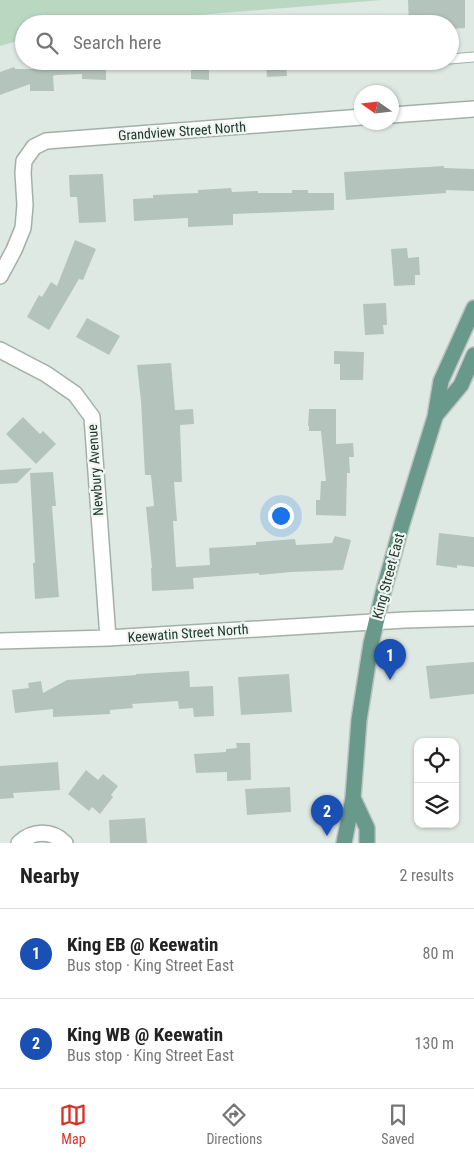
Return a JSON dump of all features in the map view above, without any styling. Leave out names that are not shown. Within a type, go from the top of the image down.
[{"type":"main road","name":"King Street East","points":[[344,843],[353,798],[359,720],[376,622],[402,524],[435,417],[441,381],[474,308]]},
{"type":"main road","name":"King Street East","points":[[435,417],[461,385],[474,355]]},
{"type":"main road","name":"King Street East","points":[[353,798],[366,828],[367,843]]},
{"type":"street","points":[[399,114],[474,109]]},
{"type":"street","name":"Grandview Street North","points":[[0,276],[23,228],[25,205],[24,160],[34,147],[46,141],[354,118]]},
{"type":"street","name":"Newbury Avenue","points":[[0,350],[46,374],[75,394],[92,417],[108,638]]},
{"type":"street","name":"Keewatin Street North","points":[[0,641],[108,638],[344,623],[474,618]]},
{"type":"street","points":[[20,843],[30,835],[41,833],[52,834],[65,843]]},
{"type":"lane","points":[[459,58],[474,57]]},
{"type":"green space","points":[[0,0],[382,0],[198,15],[15,15],[15,42],[0,46]]},
{"type":"building","points":[[408,0],[465,0],[465,28],[459,28],[459,15],[409,15]]},
{"type":"building","points":[[14,67],[15,70],[106,70],[106,80],[82,79],[82,74],[56,75],[53,76],[54,91],[30,91],[30,84],[0,95],[0,72]]},
{"type":"building","points":[[191,70],[209,70],[209,80],[191,79]]},
{"type":"building","points":[[267,70],[287,70],[287,76],[267,77]]},
{"type":"building","points":[[444,166],[444,168],[474,169],[474,191],[446,190],[446,193],[346,200],[344,172]]},
{"type":"building","points":[[103,174],[106,222],[79,223],[77,197],[70,197],[69,175]]},
{"type":"building","points":[[231,188],[232,192],[292,193],[292,190],[308,190],[308,193],[334,193],[334,210],[233,214],[233,225],[188,227],[188,218],[134,221],[133,199],[153,198],[153,195],[198,193],[198,190]]},
{"type":"building","points":[[75,240],[96,249],[83,280],[79,279],[49,330],[27,317],[39,295],[42,297],[51,282],[57,286]]},
{"type":"building","points":[[407,248],[408,258],[419,257],[420,275],[415,275],[415,285],[394,286],[391,249]]},
{"type":"building","points":[[386,303],[387,325],[383,325],[384,334],[365,335],[363,304]]},
{"type":"building","points":[[87,318],[120,336],[109,355],[76,337]]},
{"type":"building","points":[[334,351],[364,352],[363,380],[340,380],[340,364],[334,364]]},
{"type":"building","points":[[171,363],[175,410],[193,409],[194,424],[180,425],[182,482],[174,482],[177,521],[173,521],[176,567],[210,565],[209,548],[256,545],[256,542],[295,539],[296,545],[332,543],[335,536],[351,540],[343,570],[193,578],[194,589],[152,591],[152,568],[146,507],[154,506],[151,475],[145,475],[137,365]]},
{"type":"building","points":[[309,409],[336,409],[336,444],[353,443],[354,457],[349,457],[350,473],[347,473],[346,516],[316,515],[316,500],[320,500],[321,481],[326,481],[321,431],[309,431]]},
{"type":"building","points":[[23,417],[40,434],[43,431],[56,444],[36,464],[6,434]]},
{"type":"building","points":[[32,468],[17,483],[0,484],[0,470]]},
{"type":"building","points":[[53,472],[56,506],[52,506],[59,597],[35,599],[30,473]]},
{"type":"building","points":[[439,533],[474,537],[474,567],[457,565],[457,568],[436,565]]},
{"type":"building","points":[[474,662],[474,694],[430,699],[426,666]]},
{"type":"building","points":[[189,671],[190,687],[213,686],[214,716],[194,717],[193,708],[179,709],[178,701],[132,704],[133,708],[110,710],[110,714],[53,717],[53,709],[15,713],[12,690],[29,688],[28,683],[41,681],[43,693],[67,680]]},
{"type":"building","points":[[289,674],[292,712],[241,715],[238,677]]},
{"type":"building","points":[[236,743],[250,743],[251,780],[227,781],[227,772],[196,773],[194,754],[226,752],[226,749],[237,748]]},
{"type":"building","points":[[58,762],[60,790],[13,793],[14,798],[0,799],[0,766]]},
{"type":"building","points":[[86,770],[98,780],[103,774],[118,786],[111,795],[113,797],[100,814],[92,807],[89,811],[68,794]]},
{"type":"building","points":[[290,787],[291,812],[247,815],[245,789]]},
{"type":"building","points":[[145,818],[147,843],[110,843],[109,820]]},
{"type":"place","name":"King EB @ Keewatin","points":[[390,680]]},
{"type":"place","name":"King WB @ Keewatin","points":[[327,836]]}]
